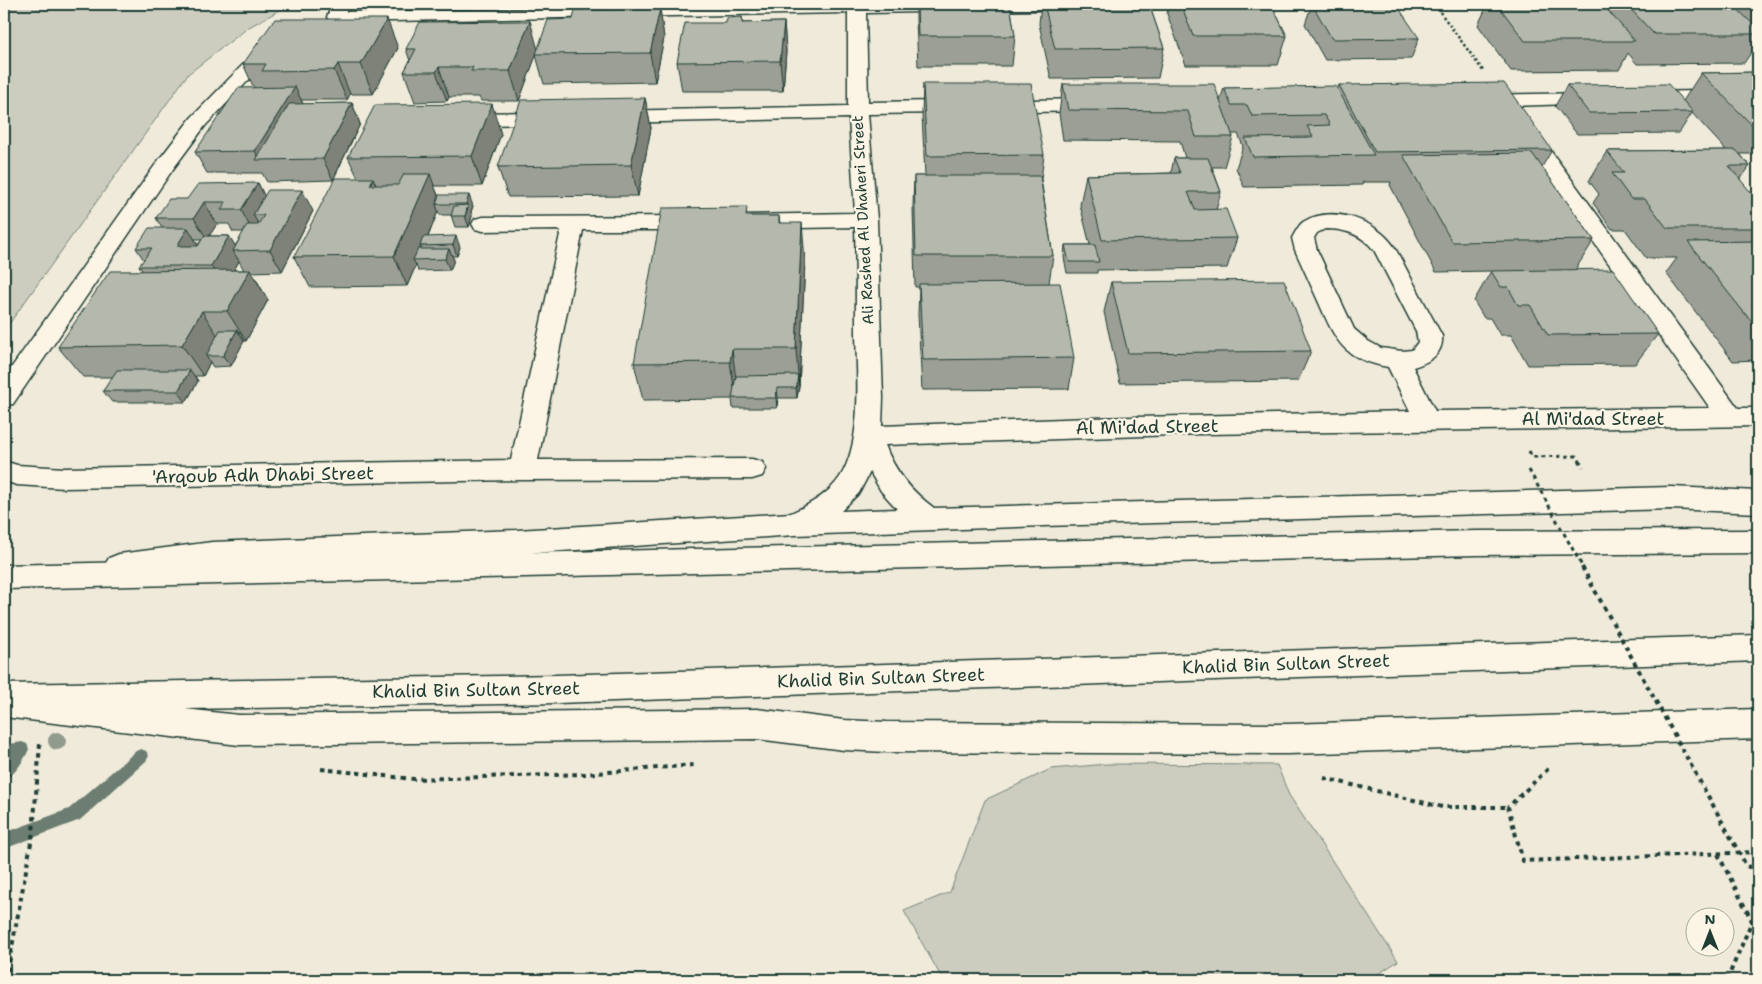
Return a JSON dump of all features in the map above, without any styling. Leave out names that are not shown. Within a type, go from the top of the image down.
[{"type":"street","points":[[332,14],[407,10],[1091,4]]},
{"type":"street","name":"Ali Rashed Al Dhaheri Street","points":[[857,6],[858,110],[866,220],[870,398],[868,436]]},
{"type":"street","points":[[4,397],[165,165],[198,122],[275,41],[293,32]]},
{"type":"street","points":[[1465,101],[1758,96]]},
{"type":"street","points":[[1505,101],[1731,418]]},
{"type":"street","points":[[590,117],[1116,105]]},
{"type":"street","points":[[441,120],[570,117]]},
{"type":"street","points":[[483,224],[573,225],[866,220]]},
{"type":"street","points":[[1322,222],[1341,222],[1360,227],[1376,236],[1384,248],[1428,331],[1430,342],[1425,352],[1413,358],[1397,360],[1381,358],[1366,352],[1353,344],[1344,333],[1306,250],[1303,238],[1309,228],[1322,222]]},
{"type":"street","points":[[522,470],[573,225]]},
{"type":"street","points":[[1397,360],[1427,420]]},
{"type":"street","name":"Al Mi'dad Street","points":[[868,436],[949,432],[1427,420],[1758,417]]},
{"type":"street","points":[[868,436],[879,467],[891,486],[907,504],[928,520]]},
{"type":"street","points":[[795,524],[829,506],[849,486],[858,469],[868,436]]},
{"type":"street","name":"'Arqoub Adh Dhabi Street","points":[[4,471],[17,475],[64,478],[522,470],[752,469]]},
{"type":"street","points":[[46,576],[212,554],[517,542],[795,524],[1043,515],[1672,498],[1758,502]]},
{"type":"street","points":[[4,578],[1476,543],[1758,542]]},
{"type":"street","name":"Khalid Bin Sultan Street","points":[[4,698],[557,689],[1758,648]]},
{"type":"street","points":[[4,703],[239,730],[758,724],[844,735],[896,738],[1288,739],[1758,724]]},
{"type":"path","points":[[1434,4],[1505,101]]},
{"type":"path","points":[[1525,444],[1532,457],[1577,456],[1584,469],[1575,469]]},
{"type":"path","points":[[1538,470],[1529,470],[1747,867],[1758,866]]},
{"type":"path","points":[[6,980],[22,901],[40,773],[40,738]]},
{"type":"path","points":[[316,768],[414,779],[585,774],[704,764]]},
{"type":"path","points":[[1321,777],[1442,807],[1508,807],[1553,764]]},
{"type":"path","points":[[1508,807],[1522,861],[1758,852]]},
{"type":"path","points":[[1718,854],[1752,921],[1727,980]]},
{"type":"path","points":[[1752,921],[1758,921]]},
{"type":"shaded area","points":[[4,4],[291,4],[249,27],[188,74],[4,331]]},
{"type":"shaded area","points":[[1107,764],[1277,765],[1289,795],[1398,961],[1369,980],[943,980],[904,911],[950,892],[985,800],[1051,769]]},
{"type":"building","points":[[917,4],[1010,4],[1015,36],[918,36]]},
{"type":"building","points":[[1044,4],[1149,4],[1164,48],[1055,49]]},
{"type":"building","points":[[1181,4],[1271,4],[1287,36],[1193,36]]},
{"type":"building","points":[[1312,4],[1396,4],[1419,38],[1332,39]]},
{"type":"building","points":[[1497,4],[1602,4],[1635,41],[1525,41]]},
{"type":"building","points":[[1626,4],[1732,4],[1758,29],[1758,34],[1654,34]]},
{"type":"building","points":[[660,9],[650,53],[536,54],[548,20],[573,19],[575,10]]},
{"type":"building","points":[[742,17],[742,23],[784,22],[780,61],[677,62],[685,23],[726,23],[727,18]]},
{"type":"building","points":[[275,19],[387,19],[361,64],[338,64],[334,70],[262,71],[266,64],[243,64]]},
{"type":"building","points":[[530,21],[510,71],[471,71],[473,67],[439,67],[436,72],[404,72],[416,49],[406,49],[420,22]]},
{"type":"building","points":[[1758,72],[1758,124],[1751,124],[1701,73]]},
{"type":"building","points":[[1504,83],[1552,150],[1375,152],[1339,85]]},
{"type":"building","points":[[923,84],[1031,84],[1044,155],[927,156]]},
{"type":"building","points":[[1063,84],[1214,84],[1233,137],[1196,137],[1188,111],[1068,110]]},
{"type":"building","points":[[1668,84],[1693,112],[1589,113],[1567,85]]},
{"type":"building","points":[[1336,86],[1374,155],[1253,157],[1245,138],[1313,137],[1307,126],[1330,125],[1324,115],[1252,116],[1247,105],[1231,105],[1224,88]]},
{"type":"building","points":[[295,87],[255,151],[195,152],[238,88]]},
{"type":"building","points":[[645,98],[631,165],[498,167],[521,100]]},
{"type":"building","points":[[352,103],[323,159],[256,160],[289,104]]},
{"type":"building","points":[[492,104],[472,156],[348,157],[375,105]]},
{"type":"building","points":[[1736,150],[1750,166],[1729,166],[1758,201],[1758,228],[1667,228],[1645,199],[1631,199],[1612,173],[1624,173],[1607,151]]},
{"type":"building","points":[[1532,153],[1594,240],[1452,242],[1403,155]]},
{"type":"building","points":[[1174,158],[1208,158],[1221,192],[1188,192],[1195,210],[1226,209],[1237,238],[1102,240],[1086,175],[1180,173]]},
{"type":"building","points":[[404,174],[430,174],[394,256],[294,257],[335,178],[373,178],[370,185],[398,185]]},
{"type":"building","points":[[914,176],[1040,176],[1053,256],[916,256]]},
{"type":"building","points":[[258,183],[241,210],[221,210],[226,202],[204,202],[194,218],[156,218],[169,199],[187,199],[198,184]]},
{"type":"building","points":[[268,190],[302,190],[270,250],[233,251],[247,225],[258,225],[264,215],[253,215]]},
{"type":"building","points":[[439,195],[469,195],[466,204],[436,204]]},
{"type":"building","points":[[468,205],[465,216],[451,216],[454,206]]},
{"type":"building","points":[[747,207],[746,216],[779,216],[779,223],[802,223],[796,349],[732,349],[730,362],[634,363],[662,208]]},
{"type":"building","points":[[149,228],[188,228],[177,246],[198,246],[204,236],[229,236],[211,266],[139,266],[152,248],[136,248]]},
{"type":"building","points":[[456,236],[453,245],[420,246],[423,237]]},
{"type":"building","points":[[1758,241],[1758,330],[1688,242]]},
{"type":"building","points":[[1065,245],[1095,245],[1099,262],[1069,262]]},
{"type":"building","points":[[418,249],[449,249],[445,259],[413,260]]},
{"type":"building","points":[[1613,269],[1658,334],[1548,335],[1530,305],[1518,305],[1508,287],[1501,287],[1491,271]]},
{"type":"building","points":[[250,270],[227,311],[202,311],[182,345],[58,347],[110,271]]},
{"type":"building","points":[[1284,280],[1311,351],[1128,353],[1111,282]]},
{"type":"building","points":[[1060,283],[1074,358],[923,360],[919,284]]},
{"type":"building","points":[[220,330],[237,330],[223,356],[206,356]]},
{"type":"building","points":[[117,370],[190,370],[178,391],[103,391]]},
{"type":"building","points":[[798,375],[796,388],[777,388],[776,398],[732,398],[736,376]]},
{"type":"waterway","points":[[4,752],[22,749],[4,773]]},
{"type":"waterway","points":[[4,841],[74,815],[141,756]]}]
